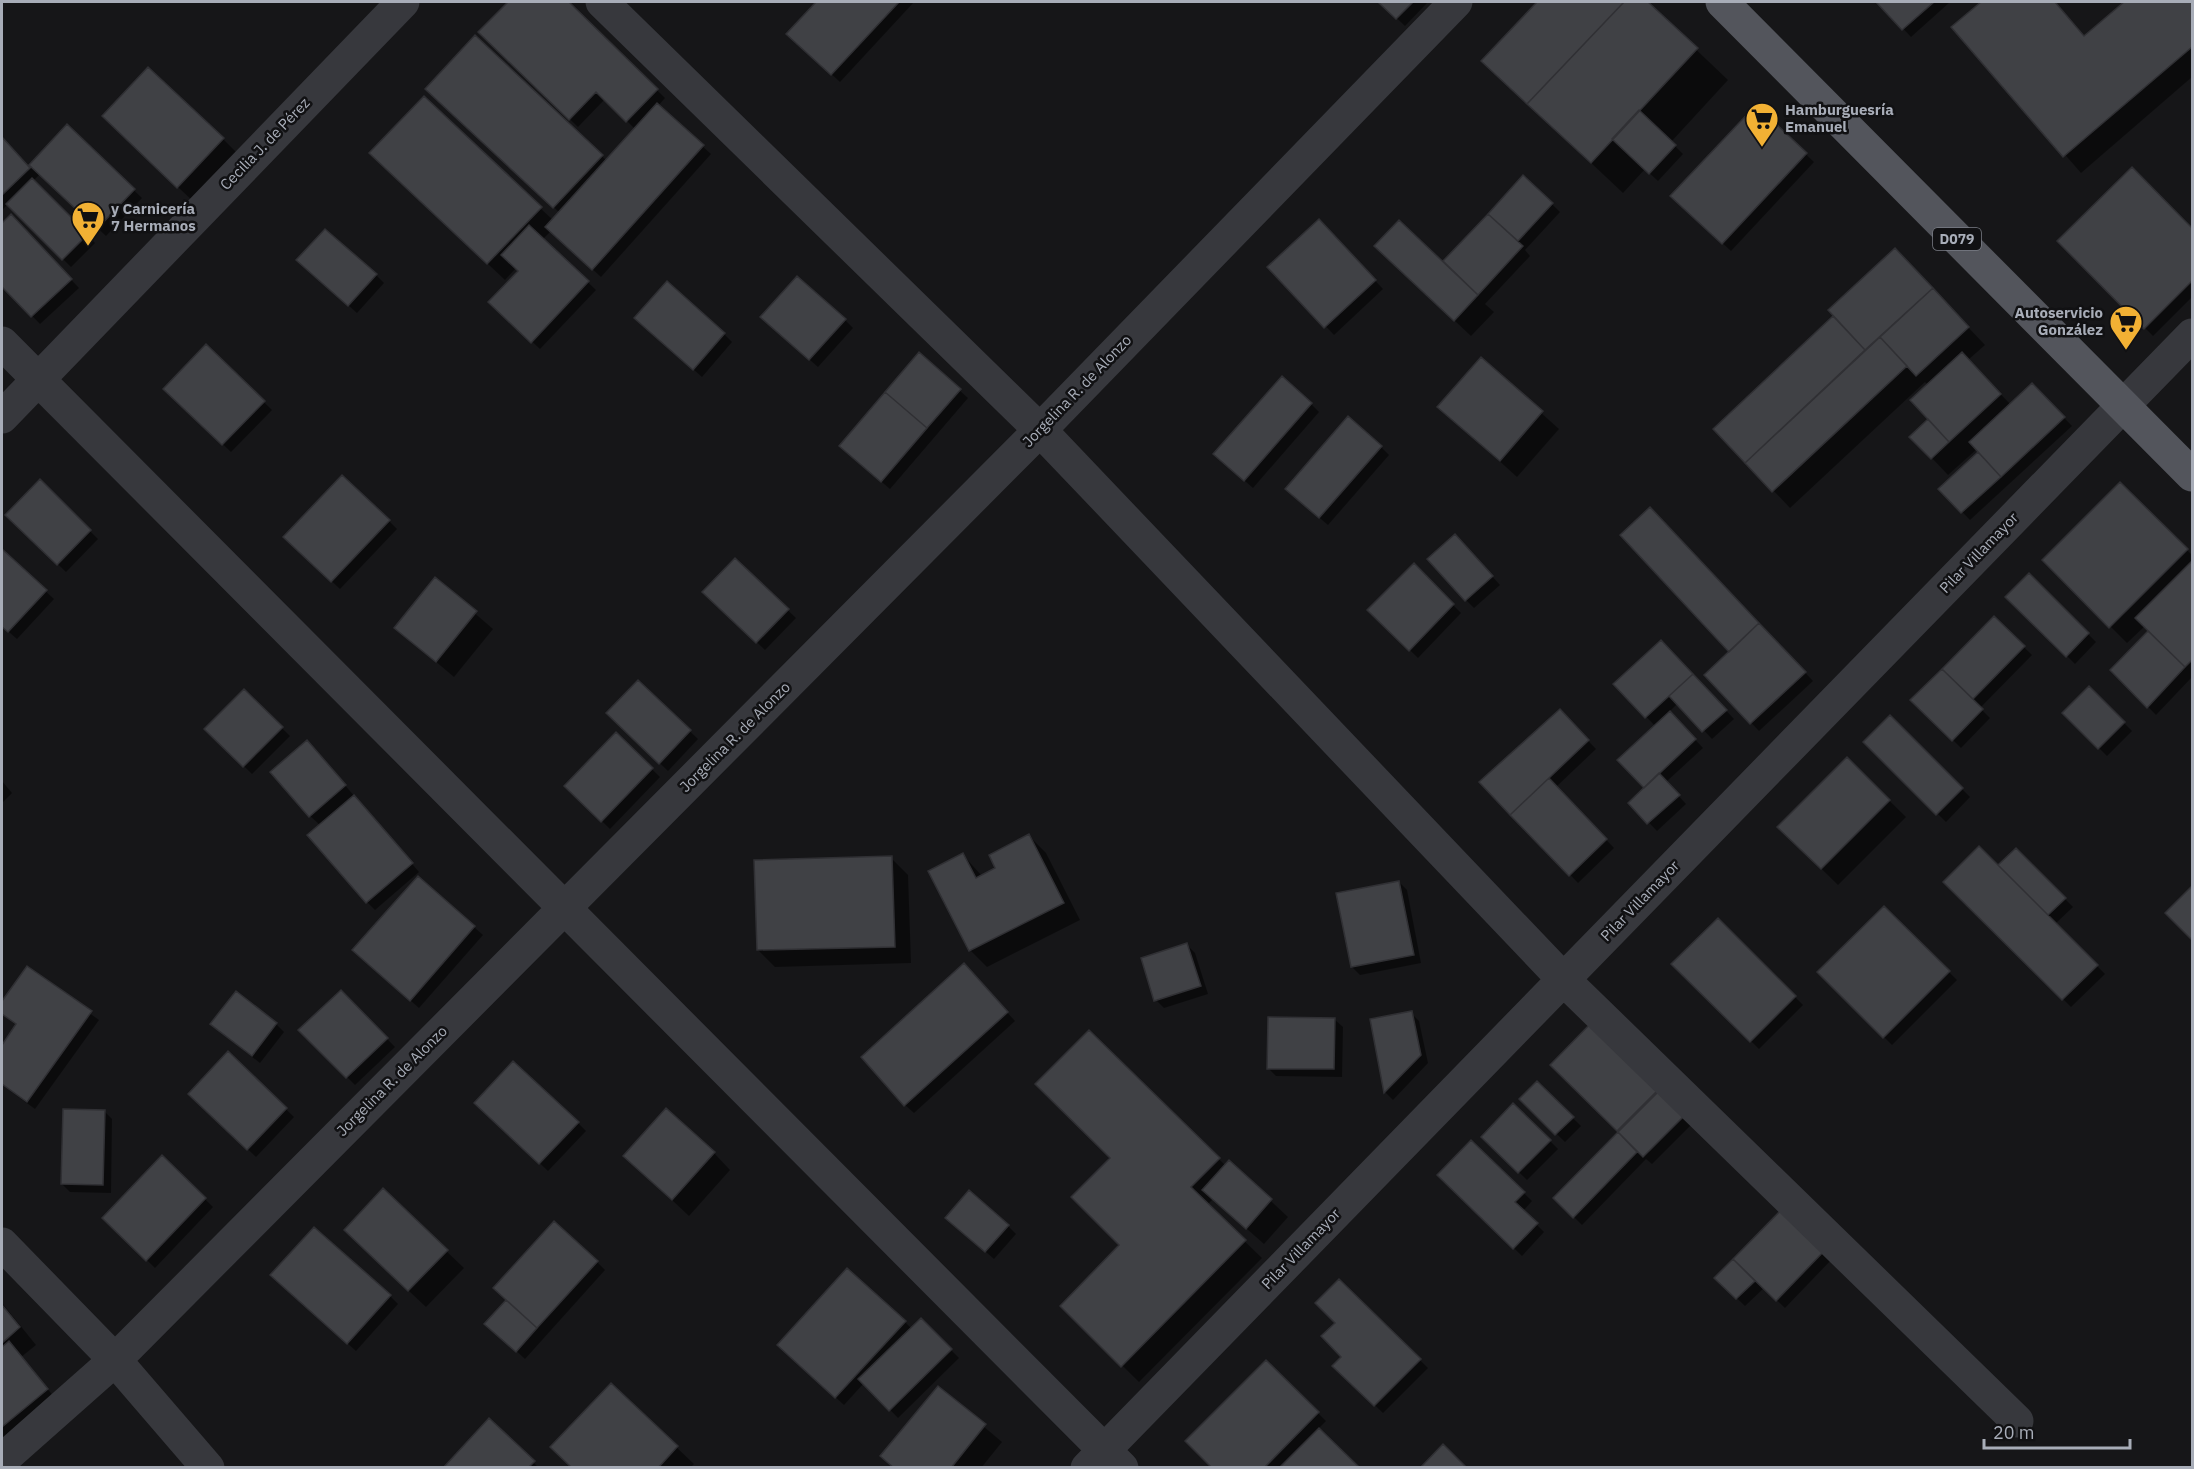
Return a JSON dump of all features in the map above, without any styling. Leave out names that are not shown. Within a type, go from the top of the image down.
[{"type":"main road","name":"D079","points":[[1722,2],[2193,476]]},
{"type":"street","name":"Cecilia J. de Pérez","points":[[2,417],[403,2]]},
{"type":"street","points":[[602,2],[1040,430],[1563,980],[2017,1421]]},
{"type":"street","name":"Jorgelina R. de Alonzo","points":[[2,1460],[115,1360],[1040,430],[1456,2]]},
{"type":"street","name":"Pilar Villamayor","points":[[1105,1462],[1563,980],[2193,335]]},
{"type":"street","points":[[2,343],[565,908],[1105,1462]]},
{"type":"street","points":[[2,1244],[115,1360],[208,1467]]},
{"type":"building","points":[[508,2],[569,2],[658,89],[626,122],[596,92],[569,120],[478,32]]},
{"type":"building","points":[[816,2],[899,2],[831,75],[786,34]]},
{"type":"building","points":[[1378,2],[1413,2],[1396,19]]},
{"type":"building","points":[[1537,2],[1624,2],[1527,104],[1481,61]]},
{"type":"building","points":[[1624,2],[1648,2],[1698,48],[1591,163],[1527,104]]},
{"type":"building","points":[[1876,2],[1934,2],[1902,30]]},
{"type":"building","points":[[1981,2],[2055,2],[2084,36],[2124,2],[2192,2],[2192,47],[2063,157],[1951,27]]},
{"type":"building","points":[[475,35],[603,155],[553,208],[425,89]]},
{"type":"building","points":[[148,67],[224,138],[177,188],[102,116]]},
{"type":"building","points":[[424,96],[542,207],[487,264],[369,153]]},
{"type":"building","points":[[657,103],[704,145],[592,270],[545,227]]},
{"type":"building","points":[[1756,105],[1807,153],[1722,244],[1670,196]]},
{"type":"building","points":[[1639,110],[1676,145],[1649,174],[1612,139]]},
{"type":"building","points":[[67,124],[135,189],[97,229],[29,165]]},
{"type":"building","points":[[2,137],[30,168],[2,195]]},
{"type":"building","points":[[2132,167],[2192,228],[2192,281],[2144,329],[2057,241]]},
{"type":"building","points":[[1523,175],[1553,203],[1518,241],[1488,214]]},
{"type":"building","points":[[32,178],[88,234],[62,260],[6,204]]},
{"type":"building","points":[[11,214],[72,279],[31,317],[2,287],[2,223]]},
{"type":"building","points":[[1488,214],[1523,246],[1478,295],[1443,261]]},
{"type":"building","points":[[1319,219],[1376,280],[1324,328],[1267,267]]},
{"type":"building","points":[[1399,220],[1478,295],[1454,321],[1374,246]]},
{"type":"building","points":[[529,225],[589,281],[531,343],[488,302],[518,271],[501,255]]},
{"type":"building","points":[[325,229],[377,274],[348,306],[296,260]]},
{"type":"building","points":[[1895,248],[1933,288],[1865,350],[1828,310]]},
{"type":"building","points":[[797,276],[846,319],[809,360],[760,317]]},
{"type":"building","points":[[667,281],[725,333],[693,370],[634,318]]},
{"type":"building","points":[[1933,288],[1969,327],[1916,376],[1880,337]]},
{"type":"building","points":[[1833,316],[1865,350],[1745,463],[1713,429]]},
{"type":"building","points":[[1880,337],[1907,366],[1772,492],[1745,463]]},
{"type":"building","points":[[206,344],[265,401],[222,445],[163,389]]},
{"type":"building","points":[[919,352],[961,389],[927,428],[885,392]]},
{"type":"building","points":[[1962,352],[2001,394],[1949,442],[1910,400]]},
{"type":"building","points":[[1481,357],[1543,411],[1500,461],[1437,407]]},
{"type":"building","points":[[1282,376],[1312,403],[1244,481],[1213,454]]},
{"type":"building","points":[[2032,383],[2065,417],[2001,477],[1969,442]]},
{"type":"building","points":[[885,392],[927,428],[881,482],[839,446]]},
{"type":"building","points":[[1348,416],[1382,446],[1319,518],[1285,489]]},
{"type":"building","points":[[1928,419],[1949,442],[1931,459],[1909,437]]},
{"type":"building","points":[[1978,452],[2001,477],[1961,513],[1938,489]]},
{"type":"building","points":[[342,475],[390,520],[331,582],[283,537]]},
{"type":"building","points":[[40,479],[91,530],[57,565],[5,515]]},
{"type":"building","points":[[2120,482],[2188,549],[2109,628],[2042,560]]},
{"type":"building","points":[[1650,507],[1759,623],[1729,652],[1620,535]]},
{"type":"building","points":[[1455,534],[1493,576],[1465,601],[1427,559]]},
{"type":"building","points":[[2,549],[47,590],[8,632],[2,627]]},
{"type":"building","points":[[735,558],[789,609],[756,643],[702,592]]},
{"type":"building","points":[[2192,561],[2192,660],[2185,667],[2135,618]]},
{"type":"building","points":[[1414,563],[1454,604],[1409,651],[1367,610]]},
{"type":"building","points":[[2029,573],[2089,633],[2066,657],[2005,597]]},
{"type":"building","points":[[435,577],[477,611],[436,662],[394,628]]},
{"type":"building","points":[[1994,616],[2025,646],[1973,699],[1942,669]]},
{"type":"building","points":[[1759,623],[1806,672],[1750,724],[1704,675]]},
{"type":"building","points":[[2148,631],[2185,667],[2147,708],[2110,670]]},
{"type":"building","points":[[1661,640],[1693,674],[1645,718],[1613,684]]},
{"type":"building","points":[[1942,669],[1983,709],[1952,741],[1910,700]]},
{"type":"building","points":[[1693,674],[1727,710],[1702,732],[1669,696]]},
{"type":"building","points":[[638,680],[691,730],[659,764],[606,713]]},
{"type":"building","points":[[2089,686],[2125,722],[2098,749],[2062,713]]},
{"type":"building","points":[[244,689],[283,727],[243,767],[204,729]]},
{"type":"building","points":[[1560,709],[1589,740],[1510,815],[1479,782]]},
{"type":"building","points":[[1670,711],[1696,739],[1644,788],[1617,760]]},
{"type":"building","points":[[1890,715],[1963,788],[1936,815],[1863,742]]},
{"type":"building","points":[[616,732],[653,768],[601,822],[564,786]]},
{"type":"building","points":[[307,740],[346,785],[309,817],[270,772]]},
{"type":"building","points":[[1847,757],[1890,800],[1821,869],[1777,827]]},
{"type":"building","points":[[1659,773],[1680,795],[1647,824],[1628,803]]},
{"type":"building","points":[[1549,778],[1607,839],[1569,876],[1510,815]]},
{"type":"building","points":[[354,795],[413,863],[366,903],[307,835]]},
{"type":"building","points":[[1029,834],[1064,903],[969,951],[928,871],[963,853],[976,878],[995,868],[989,855]]},
{"type":"building","points":[[1979,846],[2098,965],[2062,1000],[1943,882]]},
{"type":"building","points":[[2016,848],[2066,898],[2048,915],[1998,865]]},
{"type":"building","points":[[892,856],[895,947],[757,950],[754,860]]},
{"type":"building","points":[[418,876],[475,926],[410,1001],[352,950]]},
{"type":"building","points":[[1399,881],[1414,955],[1351,967],[1336,893]]},
{"type":"building","points":[[2192,886],[2192,940],[2165,913]]},
{"type":"building","points":[[1884,906],[1950,971],[1883,1038],[1817,972]]},
{"type":"building","points":[[1718,918],[1796,996],[1750,1042],[1671,964]]},
{"type":"building","points":[[1187,943],[1201,986],[1154,1001],[1141,958]]},
{"type":"building","points":[[964,963],[1008,1012],[904,1106],[861,1057]]},
{"type":"building","points":[[27,966],[92,1011],[27,1102],[2,1084],[2,1045],[16,1024],[2,1014],[2,1001]]},
{"type":"building","points":[[341,990],[388,1038],[346,1078],[298,1030]]},
{"type":"building","points":[[236,991],[277,1023],[252,1056],[210,1024]]},
{"type":"building","points":[[1412,1011],[1421,1055],[1384,1093],[1370,1019]]},
{"type":"building","points":[[1268,1017],[1335,1018],[1334,1069],[1267,1069]]},
{"type":"building","points":[[1594,1020],[1662,1086],[1617,1131],[1550,1065]]},
{"type":"building","points":[[1089,1030],[1220,1158],[1191,1187],[1246,1240],[1121,1367],[1060,1306],[1119,1245],[1071,1197],[1110,1158],[1035,1084]]},
{"type":"building","points":[[228,1051],[287,1108],[247,1150],[188,1094]]},
{"type":"building","points":[[513,1061],[579,1122],[539,1164],[474,1103]]},
{"type":"building","points":[[1537,1081],[1574,1117],[1555,1135],[1519,1099]]},
{"type":"building","points":[[1664,1086],[1690,1110],[1643,1157],[1618,1132]]},
{"type":"building","points":[[1513,1103],[1551,1140],[1518,1173],[1481,1137]]},
{"type":"building","points":[[666,1108],[715,1152],[672,1200],[623,1156]]},
{"type":"building","points":[[63,1109],[105,1110],[103,1185],[61,1184]]},
{"type":"building","points":[[1618,1132],[1637,1152],[1573,1218],[1553,1198]]},
{"type":"building","points":[[1471,1140],[1525,1192],[1515,1202],[1538,1223],[1513,1249],[1437,1175]]},
{"type":"building","points":[[162,1155],[206,1198],[146,1261],[102,1218]]},
{"type":"building","points":[[1229,1160],[1272,1199],[1246,1229],[1202,1190]]},
{"type":"building","points":[[383,1188],[448,1250],[408,1291],[344,1230]]},
{"type":"building","points":[[969,1190],[1009,1225],[985,1252],[945,1218]]},
{"type":"building","points":[[1784,1207],[1827,1248],[1776,1301],[1733,1259]]},
{"type":"building","points":[[554,1221],[598,1261],[537,1328],[493,1288]]},
{"type":"building","points":[[314,1227],[391,1295],[347,1344],[270,1275]]},
{"type":"building","points":[[1733,1259],[1755,1281],[1736,1299],[1714,1278]]},
{"type":"building","points":[[847,1268],[906,1321],[835,1398],[777,1345]]},
{"type":"building","points":[[1339,1279],[1421,1359],[1374,1406],[1332,1366],[1341,1357],[1321,1336],[1335,1323],[1315,1303]]},
{"type":"building","points":[[506,1300],[537,1328],[516,1352],[484,1324]]},
{"type":"building","points":[[2,1305],[20,1327],[2,1343]]},
{"type":"building","points":[[921,1318],[952,1349],[889,1411],[858,1379]]},
{"type":"building","points":[[9,1341],[48,1389],[2,1427],[2,1347]]},
{"type":"building","points":[[1266,1360],[1319,1412],[1264,1468],[1212,1468],[1185,1441]]},
{"type":"building","points":[[611,1383],[678,1446],[658,1468],[572,1468],[550,1447]]},
{"type":"building","points":[[938,1386],[986,1424],[951,1468],[894,1468],[880,1456]]},
{"type":"building","points":[[489,1418],[535,1461],[528,1468],[443,1468]]},
{"type":"building","points":[[1319,1428],[1360,1468],[1279,1468]]},
{"type":"building","points":[[1443,1444],[1467,1468],[1420,1468]]},
{"type":"place","name":"Hamburguesría Emanuel","points":[[1762,148]]},
{"type":"place","name":"y Carnicería 7 Hermanos","points":[[88,247]]},
{"type":"place","name":"Autoservicio González","points":[[2126,351]]}]
